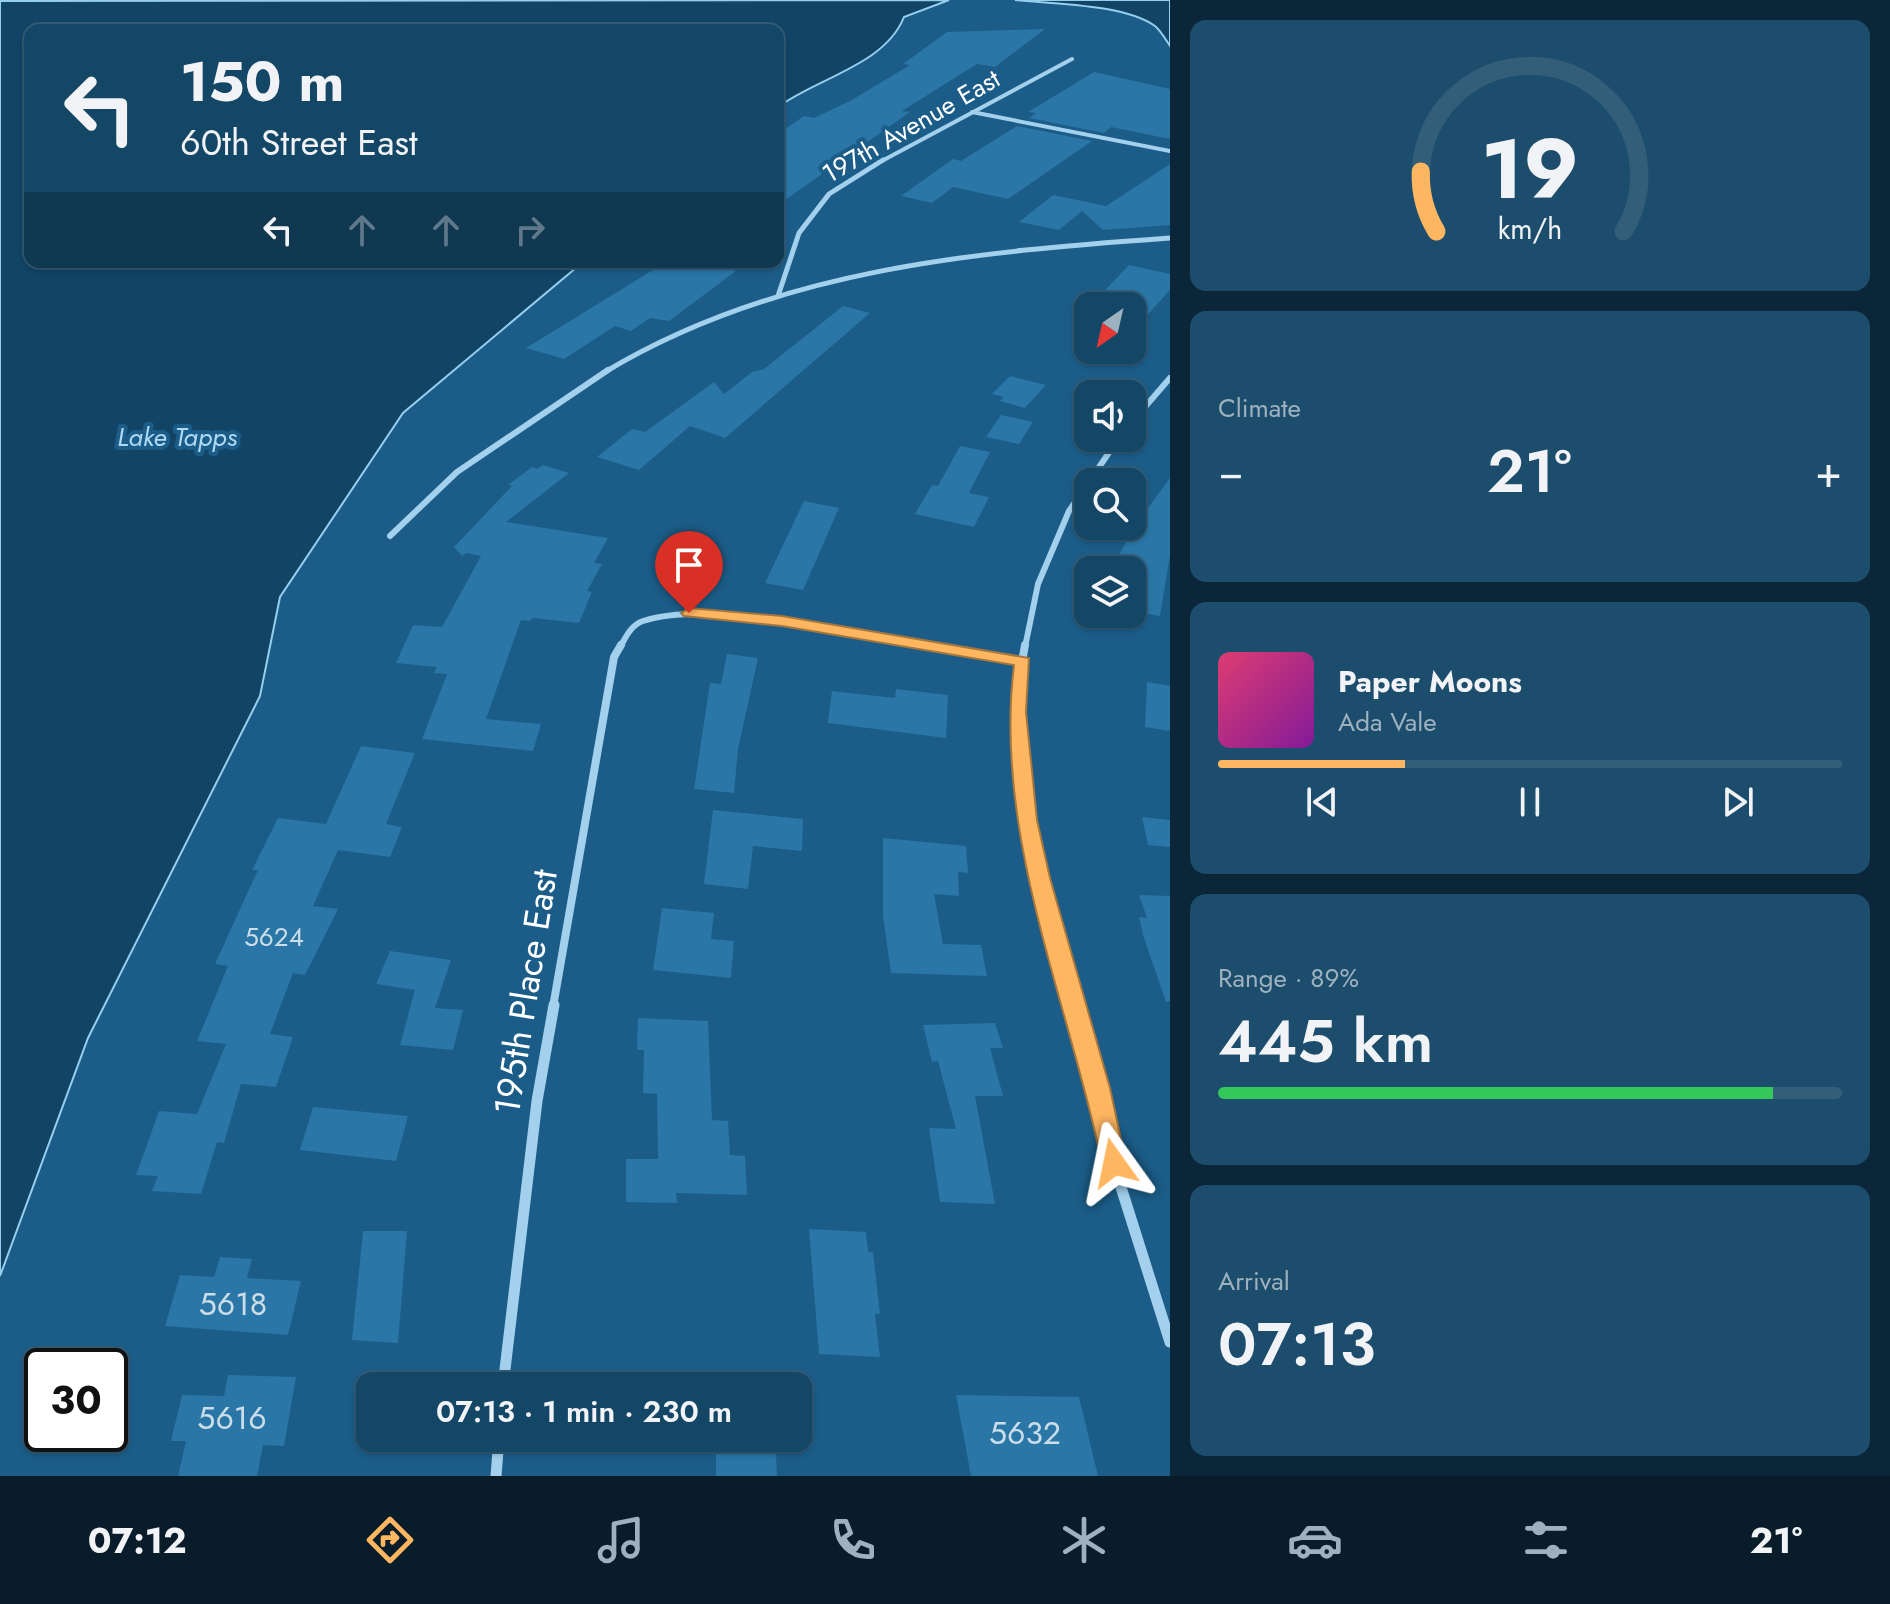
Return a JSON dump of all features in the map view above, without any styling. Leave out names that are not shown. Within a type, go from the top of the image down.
[{"type":"street","name":"197th Avenue East","points":[[778,296],[799,233],[829,194],[895,152],[1072,59]]},
{"type":"street","points":[[972,112],[1170,151]]},
{"type":"street","points":[[390,536],[416,505],[440,484],[608,371],[676,333],[778,296],[937,261],[1170,238]]},
{"type":"street","points":[[1146,406],[1170,378]]},
{"type":"street","points":[[1109,452],[1062,521],[1041,572],[1023,661],[1017,712],[1019,754],[1036,863],[1098,1088],[1114,1163],[1170,1342]]},
{"type":"street","name":"195th Place East","points":[[505,1372],[537,1101],[591,781],[614,657],[631,628],[642,621],[689,613],[729,615],[1023,661]]},
{"type":"street","points":[[496,1476],[498,1452]]},
{"type":"water","name":"Lake Tapps","points":[[949,0],[904,17],[895,33],[866,59],[784,103],[784,24],[24,24],[24,268],[576,268],[403,413],[280,597],[260,696],[88,1038],[0,1276],[0,1]]},
{"type":"water","points":[[1015,0],[1170,0],[1170,46],[1155,26],[1125,13],[1088,6]]},
{"type":"building","points":[[1045,29],[995,67],[977,64],[902,111],[910,112],[784,201],[784,130],[804,116],[814,118],[850,101],[910,65],[903,64],[947,32]]},
{"type":"building","points":[[1094,72],[1170,89],[1170,139],[1111,127],[1104,133],[1029,118],[1036,113],[1028,112]]},
{"type":"building","points":[[1017,126],[1092,141],[1008,199],[953,187],[932,203],[901,196],[953,159],[961,161]]},
{"type":"building","points":[[1170,164],[1170,225],[1103,230],[1082,211],[1059,230],[1019,222],[1053,195],[1106,206]]},
{"type":"building","points":[[1129,265],[1170,274],[1170,290],[1146,317],[1146,292],[1103,292]]},
{"type":"building","points":[[656,268],[724,268],[736,271],[669,321],[650,318],[631,331],[615,326],[564,359],[526,348]]},
{"type":"building","points":[[843,306],[870,313],[725,438],[690,426],[639,470],[597,457],[632,429],[645,432],[714,382],[724,394],[752,372],[764,369]]},
{"type":"building","points":[[1010,376],[1046,385],[1025,408],[1000,401],[1004,397],[992,394]]},
{"type":"building","points":[[1001,415],[1033,422],[1019,444],[986,437]]},
{"type":"building","points":[[960,446],[990,452],[969,493],[989,497],[974,527],[915,514],[932,485],[938,486]]},
{"type":"building","points":[[543,465],[569,473],[506,522],[608,538],[594,563],[602,564],[587,591],[592,592],[579,623],[532,618],[530,621],[521,620],[486,719],[541,724],[533,751],[422,739],[447,674],[434,673],[437,667],[396,663],[413,625],[442,627],[481,556],[466,553],[462,556],[454,547],[512,486],[508,485],[532,467],[537,469]]},
{"type":"building","points":[[1170,478],[1170,555],[1160,616],[1146,614],[1146,556],[1118,556],[1127,540],[1146,540],[1146,511]]},
{"type":"building","points":[[804,501],[839,508],[803,590],[765,583]]},
{"type":"building","points":[[727,654],[758,658],[738,749],[734,793],[694,789],[710,683],[721,684]]},
{"type":"building","points":[[1147,682],[1170,686],[1170,731],[1145,727]]},
{"type":"building","points":[[896,689],[948,695],[946,738],[828,723],[832,691],[895,698]]},
{"type":"building","points":[[361,746],[415,753],[386,824],[402,827],[390,857],[338,850],[313,906],[338,909],[305,975],[293,973],[270,1034],[293,1037],[276,1087],[241,1084],[224,1143],[217,1142],[201,1194],[152,1191],[158,1176],[136,1175],[159,1111],[197,1114],[226,1044],[197,1041],[228,966],[215,964],[258,870],[252,870],[278,818],[326,824]]},
{"type":"building","points":[[713,810],[803,819],[802,851],[753,846],[748,889],[704,884]]},
{"type":"building","points":[[1142,817],[1170,820],[1170,847],[1148,845]]},
{"type":"building","points":[[883,838],[966,846],[968,873],[958,872],[959,896],[934,894],[943,944],[981,945],[987,976],[891,973],[883,916]]},
{"type":"building","points":[[1139,895],[1170,896],[1170,1001],[1166,1002],[1143,935],[1139,917],[1147,918]]},
{"type":"building","points":[[662,908],[714,913],[711,939],[734,941],[731,978],[653,970]]},
{"type":"building","points":[[390,951],[451,960],[435,1008],[463,1010],[453,1050],[400,1045],[415,990],[376,984]]},
{"type":"building","points":[[638,1018],[708,1021],[712,1120],[728,1121],[730,1155],[745,1156],[747,1195],[676,1193],[677,1203],[626,1202],[626,1159],[658,1159],[657,1094],[643,1093],[644,1050],[637,1050]]},
{"type":"building","points":[[995,1023],[1003,1048],[990,1048],[1003,1096],[975,1096],[995,1204],[940,1202],[929,1128],[956,1129],[938,1061],[932,1062],[923,1025]]},
{"type":"building","points":[[313,1107],[408,1116],[396,1161],[300,1150]]},
{"type":"building","points":[[809,1229],[866,1232],[868,1252],[873,1252],[880,1314],[875,1314],[880,1357],[819,1354]]},
{"type":"building","points":[[363,1231],[407,1231],[398,1343],[352,1340]]},
{"type":"building","points":[[220,1257],[252,1259],[247,1278],[301,1281],[288,1335],[165,1326],[180,1275],[214,1277]]},
{"type":"building","points":[[228,1375],[296,1377],[284,1446],[263,1445],[257,1476],[178,1476],[186,1441],[171,1441],[182,1395],[224,1396]]},
{"type":"building","points":[[956,1395],[1079,1397],[1098,1476],[971,1476]]},
{"type":"building","points":[[716,1452],[776,1452],[777,1476],[716,1476]]},
{"type":"route","points":[[689,613],[782,621],[1023,661],[1017,712],[1027,820],[1039,878],[1098,1088],[1114,1163]]}]
